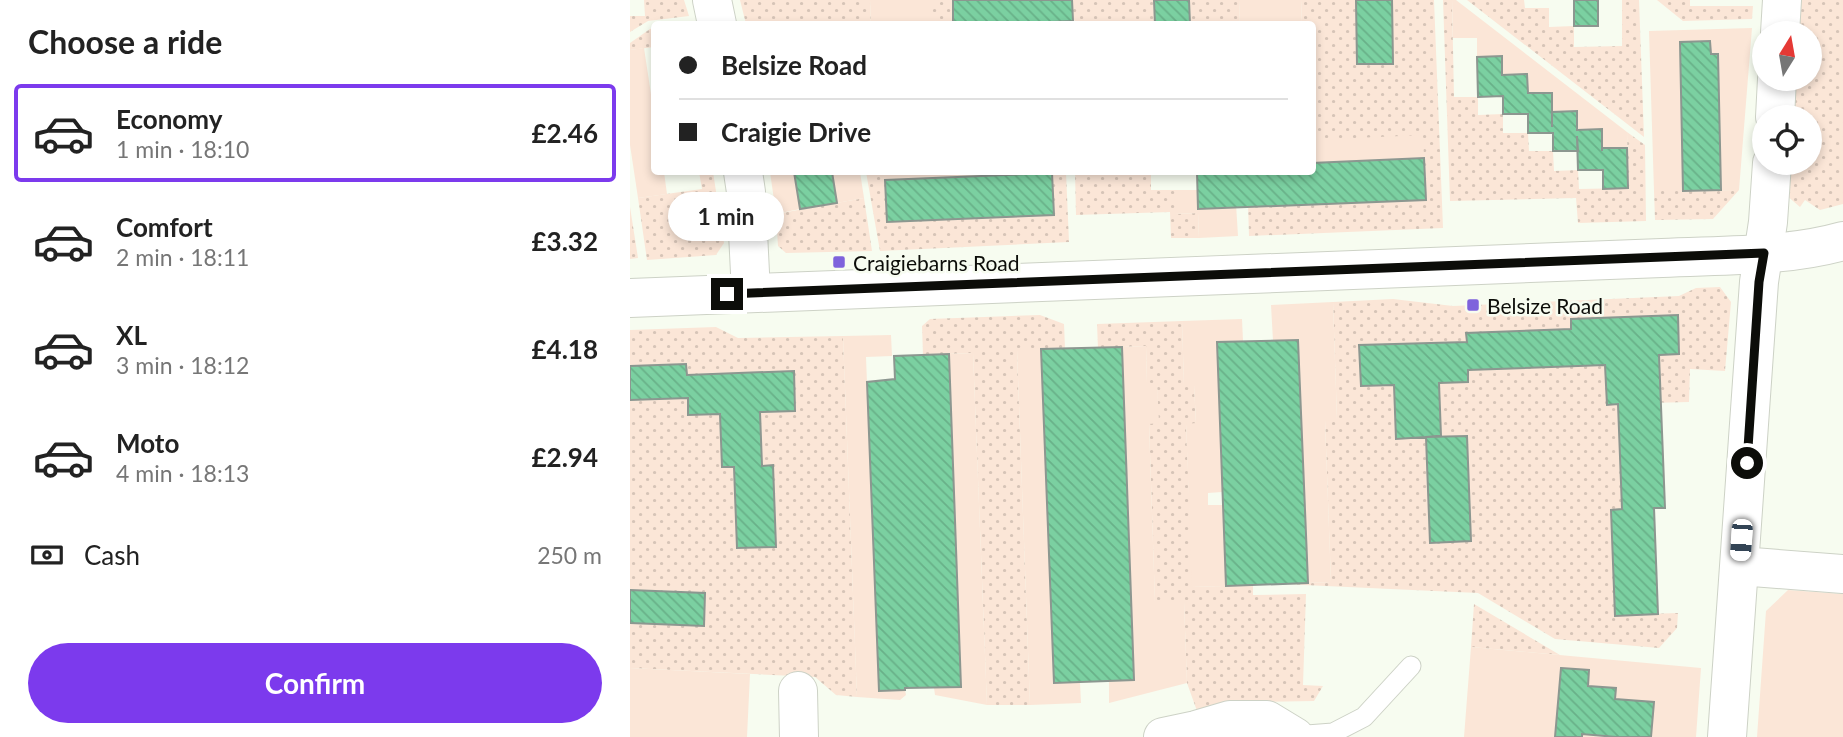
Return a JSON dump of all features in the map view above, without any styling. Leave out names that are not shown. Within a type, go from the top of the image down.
[{"type":"street","points":[[712,0],[716,21]]},
{"type":"street","points":[[1781,21],[1782,0]]},
{"type":"street","points":[[743,175],[751,293]]},
{"type":"street","points":[[1727,737],[1758,295],[1771,175]]},
{"type":"street","points":[[630,298],[1764,253],[1843,241]]},
{"type":"street","points":[[1740,566],[1843,574]]},
{"type":"street","points":[[798,691],[799,737]]},
{"type":"street","points":[[1163,737],[1230,720],[1267,720],[1294,736]]},
{"type":"lane","points":[[1294,736],[1333,733],[1364,717],[1411,666]]},
{"type":"shaded area","points":[[644,0],[684,0],[689,16],[648,21],[630,32],[630,16],[645,16]]},
{"type":"shaded area","points":[[740,0],[870,0],[871,21],[745,21]]},
{"type":"shaded area","points":[[870,0],[930,0],[930,21],[871,21]]},
{"type":"shaded area","points":[[930,0],[1061,0],[1061,21],[930,21]]},
{"type":"shaded area","points":[[1069,0],[1154,0],[1155,21],[1075,21],[1070,17]]},
{"type":"shaded area","points":[[1189,0],[1239,0],[1240,21],[1190,21]]},
{"type":"shaded area","points":[[1239,0],[1301,0],[1302,21],[1240,21]]},
{"type":"shaded area","points":[[1301,0],[1434,0],[1443,228],[1249,236],[1247,175],[1316,175],[1316,21],[1302,21]]},
{"type":"shaded area","points":[[1443,0],[1452,0],[1454,97],[1478,97],[1478,115],[1503,114],[1503,133],[1528,133],[1529,151],[1553,151],[1554,171],[1578,170],[1579,189],[1628,188],[1627,132],[1645,145],[1646,221],[1578,223],[1576,198],[1450,201]]},
{"type":"shaded area","points":[[1452,0],[1456,0],[1627,132],[1627,148],[1602,148],[1602,129],[1577,130],[1577,111],[1552,112],[1551,93],[1528,93],[1527,74],[1502,75],[1502,56],[1477,57],[1477,38],[1453,38]]},
{"type":"shaded area","points":[[1467,0],[1524,0],[1525,8],[1549,8],[1549,27],[1574,26],[1574,47],[1622,46],[1622,0],[1639,0],[1644,137]]},
{"type":"shaded area","points":[[1657,0],[1690,0],[1690,6],[1753,6],[1752,19],[1683,21]]},
{"type":"shaded area","points":[[1801,0],[1843,0],[1843,204],[1820,210],[1805,200],[1800,207],[1786,195],[1787,175],[1822,175],[1822,105],[1793,105],[1794,91],[1822,91],[1822,21],[1799,21]]},
{"type":"shaded area","points":[[1752,28],[1739,190],[1721,190],[1720,166],[1713,166],[1720,152],[1720,129],[1712,129],[1720,104],[1711,79],[1719,78],[1718,55],[1711,54],[1710,41],[1683,191],[1654,191],[1649,31]]},
{"type":"shaded area","points":[[650,29],[651,47],[630,50],[630,43]]},
{"type":"shaded area","points":[[644,48],[651,94],[651,175],[664,175],[667,194],[638,198],[630,145],[630,50]]},
{"type":"shaded area","points":[[1423,135],[1424,158],[1316,163],[1316,140]]},
{"type":"shaded area","points":[[700,175],[713,175],[724,243],[716,255],[647,260],[638,198],[702,189]]},
{"type":"shaded area","points":[[770,175],[801,175],[803,184],[800,209],[776,214]]},
{"type":"shaded area","points":[[832,175],[860,175],[864,198],[837,203]]},
{"type":"shaded area","points":[[867,175],[1066,175],[1069,242],[880,251]]},
{"type":"shaded area","points":[[885,175],[1004,175],[885,180]]},
{"type":"shaded area","points":[[1075,175],[1151,175],[1151,190],[1175,190],[1175,214],[1198,213],[1199,238],[1171,238],[1170,212],[1076,215]]},
{"type":"shaded area","points":[[1222,175],[1234,175],[1238,236],[1199,238],[1198,213],[1175,214],[1175,190],[1198,190],[1199,209],[1222,209]]},
{"type":"shaded area","points":[[1739,190],[1713,219],[1655,220],[1654,191]]},
{"type":"shaded area","points":[[864,198],[872,251],[786,253],[778,246],[776,214]]},
{"type":"shaded area","points":[[630,207],[638,258],[630,259]]},
{"type":"shaded area","points":[[1720,287],[1731,302],[1725,371],[1690,369],[1689,402],[1649,403],[1635,355],[1679,354],[1678,316],[1571,329],[1466,334],[1467,342],[1360,345],[1409,384],[1397,439],[1426,437],[1430,543],[1471,541],[1467,436],[1441,437],[1439,393],[1424,383],[1468,382],[1468,370],[1572,366],[1618,356],[1607,405],[1618,404],[1622,509],[1611,510],[1615,615],[1678,613],[1677,628],[1659,648],[1555,639],[1478,593],[1282,584],[1331,582],[1325,420],[1337,419],[1333,302],[1393,299],[1453,306],[1679,296],[1696,288]]},
{"type":"shaded area","points":[[1333,302],[1337,420],[1325,421],[1331,582],[1308,583],[1298,340],[1273,341],[1271,305]]},
{"type":"shaded area","points":[[1040,315],[1064,324],[1065,348],[1017,351],[1030,705],[987,705],[973,353],[923,355],[922,326],[930,319]]},
{"type":"shaded area","points":[[1242,319],[1243,341],[1217,343],[1222,492],[1208,493],[1208,505],[1223,505],[1226,586],[1192,587],[1186,424],[1196,423],[1194,385],[1184,385],[1182,321]]},
{"type":"shaded area","points":[[1182,321],[1184,385],[1194,384],[1196,424],[1186,424],[1193,587],[1253,585],[1253,595],[1306,594],[1303,685],[1323,686],[1314,701],[1251,702],[1197,711],[1187,683],[1184,602],[1155,603],[1149,423],[1158,423],[1157,383],[1147,383],[1146,346],[1098,348],[1097,324]]},
{"type":"shaded area","points":[[716,327],[738,338],[843,336],[857,697],[836,695],[815,677],[630,668],[630,330]]},
{"type":"shaded area","points":[[891,335],[892,356],[866,357],[879,691],[905,690],[906,695],[900,700],[857,697],[843,336]]},
{"type":"shaded area","points":[[1146,346],[1147,383],[1157,383],[1159,423],[1149,424],[1155,602],[1184,601],[1187,683],[1109,703],[1109,681],[1134,680],[1122,347]]},
{"type":"shaded area","points":[[1041,349],[1054,683],[1080,683],[1081,703],[1030,705],[1017,350]]},
{"type":"shaded area","points":[[973,353],[987,705],[935,695],[934,688],[961,686],[949,354]]},
{"type":"shaded area","points":[[1788,590],[1843,594],[1843,737],[1757,737],[1766,611]]},
{"type":"shaded area","points":[[1474,604],[1560,655],[1471,647]]},
{"type":"shaded area","points":[[1471,647],[1701,668],[1696,737],[1464,737]]},
{"type":"shaded area","points":[[630,668],[750,674],[747,737],[630,737]]},
{"type":"building","points":[[953,0],[1072,0],[1073,21],[953,21]]},
{"type":"building","points":[[1154,0],[1189,0],[1190,21],[1155,21]]},
{"type":"building","points":[[1356,0],[1392,0],[1393,64],[1357,64]]},
{"type":"building","points":[[1574,0],[1598,0],[1598,26],[1574,26]]},
{"type":"building","points":[[1710,41],[1711,54],[1718,54],[1721,190],[1683,191],[1680,42]]},
{"type":"building","points":[[1502,56],[1502,75],[1527,74],[1528,93],[1552,93],[1552,112],[1577,111],[1577,130],[1602,129],[1602,148],[1627,148],[1628,188],[1603,189],[1603,170],[1578,170],[1577,151],[1553,151],[1553,133],[1528,133],[1528,114],[1503,114],[1503,96],[1478,97],[1477,57]]},
{"type":"building","points":[[1424,158],[1426,200],[1198,209],[1197,175],[1316,175],[1316,163]]},
{"type":"building","points":[[794,175],[832,175],[837,203],[800,209]]},
{"type":"building","points":[[1052,175],[1054,215],[887,222],[885,180]]},
{"type":"building","points":[[1678,315],[1679,354],[1659,355],[1665,508],[1654,508],[1658,614],[1615,616],[1611,510],[1622,509],[1618,404],[1607,405],[1605,365],[1468,370],[1468,382],[1439,383],[1441,436],[1396,439],[1394,385],[1361,386],[1359,345],[1467,342],[1466,333],[1571,329],[1571,319]]},
{"type":"building","points":[[1298,340],[1308,583],[1226,586],[1217,342]]},
{"type":"building","points":[[1122,347],[1134,680],[1054,683],[1041,349]]},
{"type":"building","points":[[949,354],[961,687],[879,691],[867,382],[895,379],[894,356]]},
{"type":"building","points":[[686,364],[687,375],[794,371],[795,411],[760,412],[762,466],[773,465],[776,547],[737,548],[734,467],[722,467],[720,414],[688,415],[688,398],[630,400],[630,366]]},
{"type":"building","points":[[1467,436],[1471,541],[1430,543],[1426,437]]},
{"type":"building","points":[[630,590],[705,593],[704,626],[630,623]]},
{"type":"building","points":[[1561,668],[1589,670],[1588,686],[1616,688],[1615,699],[1654,702],[1651,737],[1582,734],[1582,737],[1555,737]]},
{"type":"place","name":"Craigiebarns Road","points":[[839,262]]},
{"type":"place","name":"Belsize Road","points":[[1473,305]]},
{"type":"route","points":[[727,294],[1764,253],[1759,282],[1747,463]]}]
